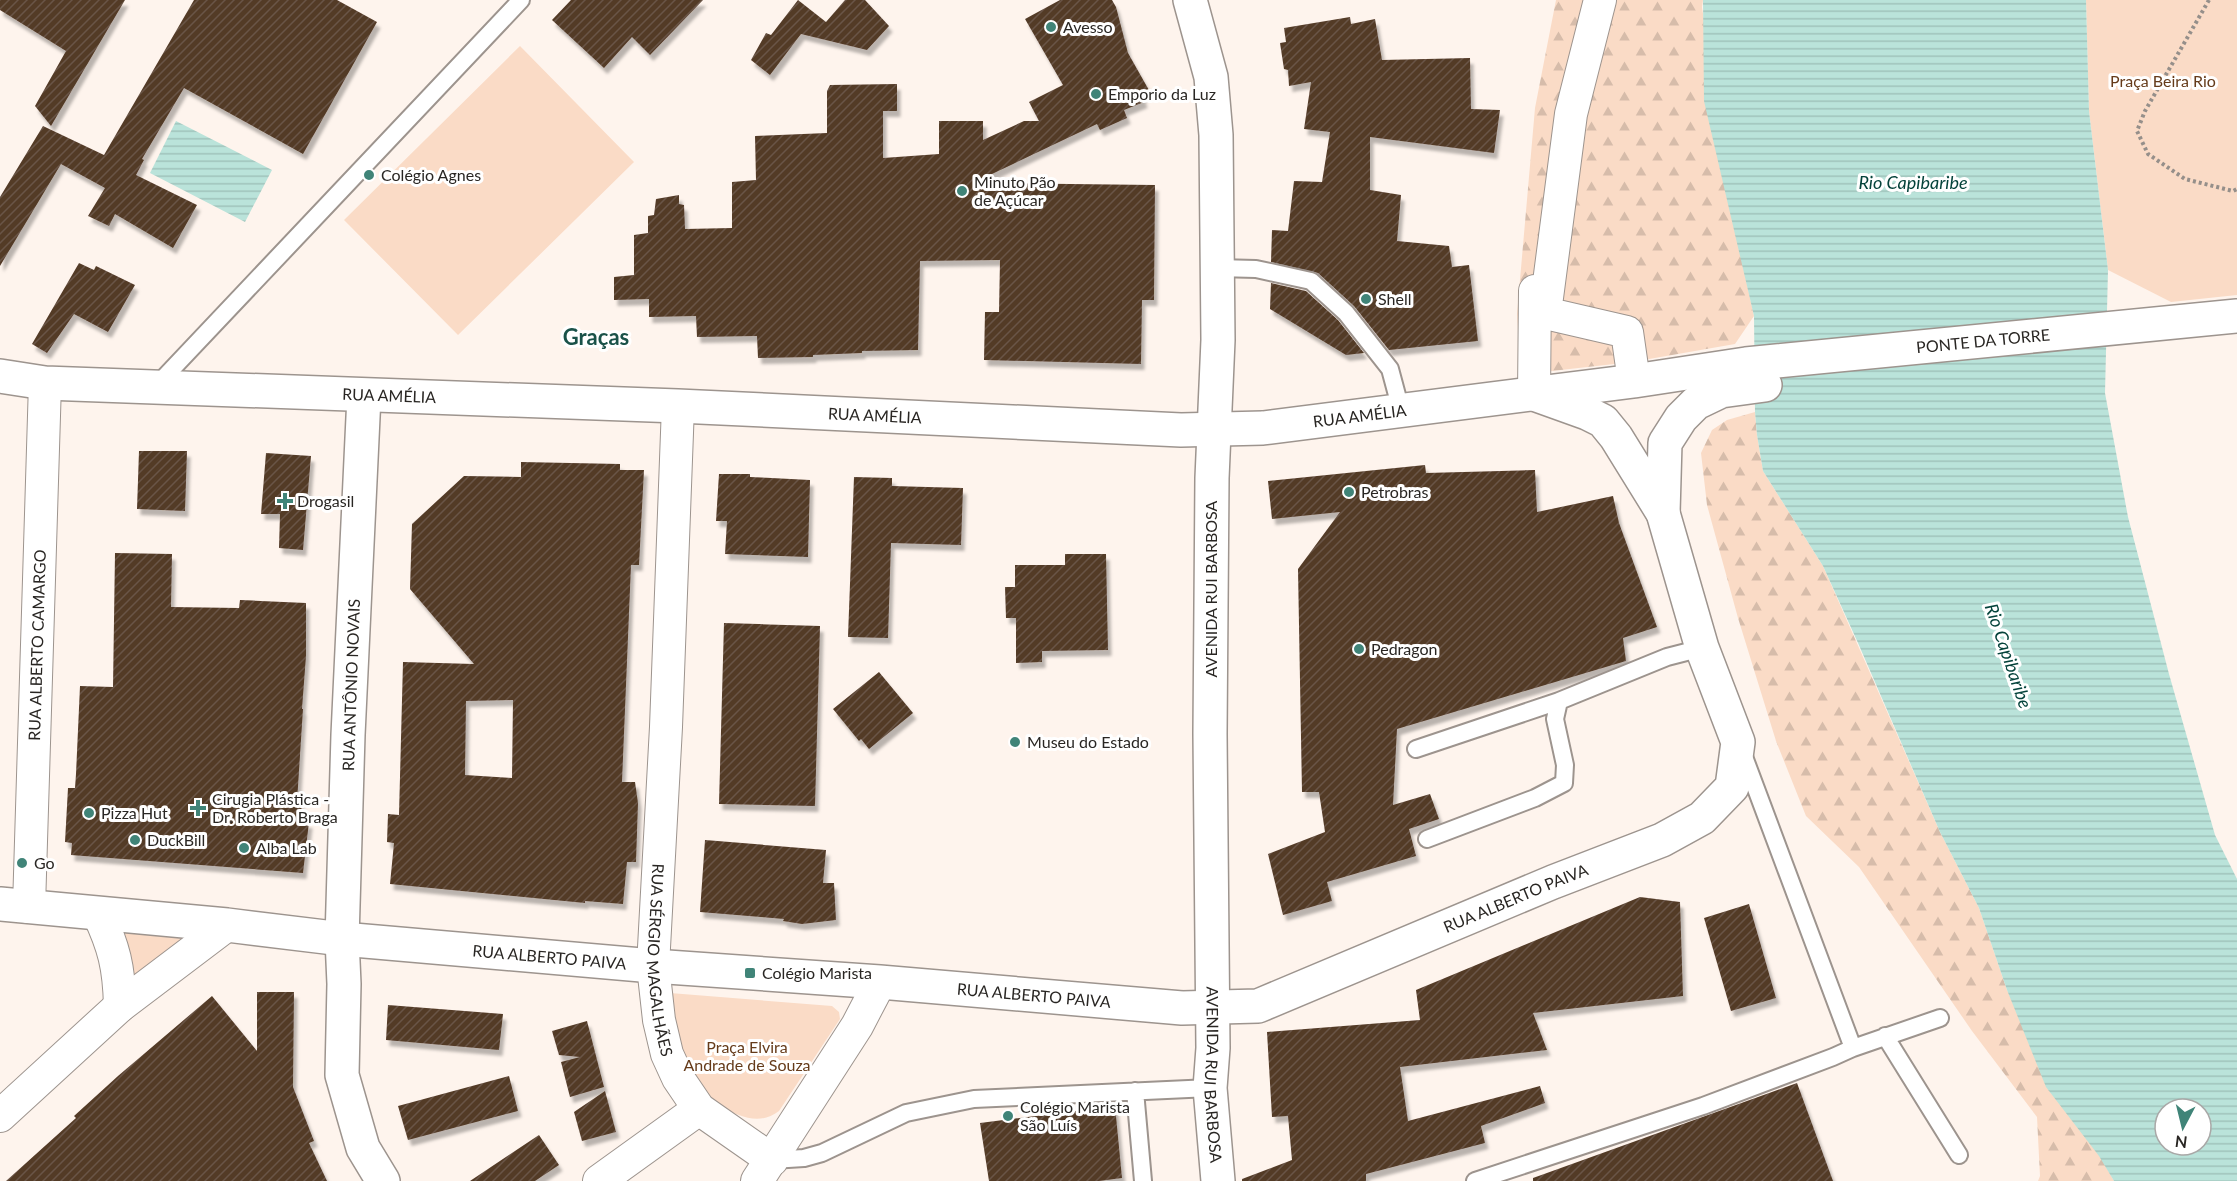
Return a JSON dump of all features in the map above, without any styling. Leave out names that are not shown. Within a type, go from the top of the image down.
[{"type":"main road","name":"AVENIDA RUI BARBOSA","points":[[1190,0],[1211,76],[1216,135],[1218,340],[1214,429],[1210,723],[1213,1008],[1210,1088],[1218,1181]]},
{"type":"main road","name":"PONTE DA TORRE","points":[[1747,376],[2230,332]]},
{"type":"main road","name":"RUA AMÉLIA","points":[[0,376],[45,383],[678,406],[1181,430],[1263,428],[1634,381],[1747,376]]},
{"type":"main road","name":"RUA ALBERTO PAIVA","points":[[1663,513],[1665,443],[1681,418],[1696,403],[1747,376]]},
{"type":"main road","name":"RUA ALBERTO PAIVA","points":[[15,906],[342,939],[653,966],[880,982],[1170,1007],[1258,1006],[1553,882],[1662,840],[1702,818],[1732,787],[1738,742],[1702,648],[1663,513],[1616,437],[1603,421],[1534,394]]},
{"type":"main road","name":"RUA ANTÔNIO NOVAIS","points":[[364,396],[348,735],[342,939],[344,984],[342,1075],[363,1148],[383,1181]]},
{"type":"street","points":[[1534,394],[1534,305],[1541,206],[1559,92],[1579,0]]},
{"type":"street","points":[[1600,0],[1571,114],[1545,313],[1627,332],[1634,381]]},
{"type":"street","name":"RUA ALBERTO CAMARGO","points":[[15,906],[45,383]]},
{"type":"street","name":"RUA SÉRGIO MAGALHÃES","points":[[678,406],[666,727],[653,966],[659,1020],[667,1054],[678,1078],[699,1109],[764,1170]]},
{"type":"street","points":[[98,913],[112,942],[119,974],[120,1005]]},
{"type":"street","points":[[0,1116],[120,1005],[226,926]]},
{"type":"street","points":[[764,1170],[857,1026],[880,982]]},
{"type":"street","points":[[599,1181],[699,1109]]},
{"type":"lane","points":[[154,387],[520,0]]},
{"type":"lane","points":[[1217,268],[1256,269],[1311,281],[1346,313],[1390,369],[1401,410]]},
{"type":"lane","points":[[1416,749],[1559,701],[1667,657],[1702,648]]},
{"type":"lane","points":[[1427,839],[1535,798],[1564,783],[1565,765],[1555,719],[1559,701]]},
{"type":"lane","points":[[1738,742],[1852,1048]]},
{"type":"lane","points":[[1475,1181],[1703,1106],[1833,1058],[1852,1048],[1940,1018]]},
{"type":"lane","points":[[1885,1036],[1959,1155]]},
{"type":"lane","points":[[764,1170],[822,1153],[906,1113],[952,1102],[974,1099],[1210,1088]]},
{"type":"lane","points":[[1135,1091],[1143,1181]]},
{"type":"path","points":[[2209,0],[2145,111],[2137,131],[2148,154],[2185,179],[2232,191],[2237,189]]},
{"type":"green space","points":[[1556,0],[1703,0],[1702,7],[1732,215],[1754,316],[1735,344],[1632,362],[1534,373],[1520,363],[1517,314],[1535,108]]},
{"type":"green space","name":"Praça Beira Rio","points":[[2086,0],[2237,0],[2237,295],[2171,302],[2108,270],[2089,111]]},
{"type":"green space","points":[[520,46],[634,162],[458,335],[344,220]]},
{"type":"green space","points":[[1755,412],[1763,471],[1823,566],[1940,832],[1979,908],[2007,990],[2114,1181],[2038,1181],[2040,1176],[2037,1117],[1972,1031],[1859,867],[1806,816],[1776,741],[1738,618],[1707,505],[1701,453],[1712,430],[1727,420]]},
{"type":"green space","points":[[97,912],[226,925],[119,1005]]},
{"type":"green space","name":"Praça Elvira Andrade de Souza","points":[[670,993],[832,1006],[839,1012],[840,1019],[779,1111],[768,1117],[756,1119],[732,1112],[690,1085],[667,995]]},
{"type":"water","name":"Rio Capibaribe","points":[[1703,0],[2086,0],[2089,111],[2108,270],[2105,393],[2128,517],[2169,674],[2215,835],[2237,879],[2237,1181],[2114,1181],[2099,1156],[2046,1087],[2007,990],[1979,908],[1940,832],[1823,566],[1763,471],[1755,412],[1754,316],[1704,101]]},
{"type":"water","points":[[176,121],[272,170],[245,222],[150,173]]},
{"type":"building","points":[[0,0],[125,0],[51,126],[35,106],[66,51],[0,10]]},
{"type":"building","points":[[194,0],[337,0],[377,22],[303,154],[184,88],[142,159],[144,160],[136,175],[197,205],[173,248],[115,214],[109,226],[88,216],[105,188],[61,164],[0,266],[0,197],[43,126],[104,155]]},
{"type":"building","points":[[571,0],[703,0],[650,55],[632,37],[604,68],[552,20]]},
{"type":"building","points":[[798,0],[826,22],[845,0],[865,0],[889,26],[867,50],[801,34],[770,75],[751,60],[766,33],[771,35]]},
{"type":"building","points":[[1060,0],[1112,0],[1116,7],[1128,53],[1150,92],[1142,96],[1144,102],[1124,110],[1127,118],[1100,130],[1097,124],[973,183],[1155,185],[1154,300],[1142,300],[1141,364],[984,360],[985,312],[999,312],[1000,260],[920,261],[918,350],[758,358],[757,336],[697,337],[696,316],[649,317],[649,299],[614,300],[614,277],[634,275],[634,235],[648,233],[648,216],[654,215],[656,199],[679,195],[679,204],[684,205],[685,229],[732,228],[732,182],[756,180],[755,136],[827,133],[827,91],[830,85],[897,84],[897,111],[883,111],[883,158],[939,154],[939,121],[983,121],[983,140],[1024,121],[1039,121],[1029,102],[1063,85],[1025,19]]},
{"type":"building","points":[[1350,17],[1351,24],[1375,19],[1382,60],[1470,58],[1471,109],[1500,110],[1494,153],[1370,137],[1370,190],[1401,195],[1397,241],[1449,246],[1452,267],[1469,265],[1478,341],[1389,350],[1354,306],[1318,273],[1271,262],[1272,230],[1288,231],[1294,181],[1322,182],[1330,132],[1304,129],[1311,82],[1289,86],[1288,70],[1284,69],[1280,43],[1286,42],[1284,28]]},
{"type":"building","points":[[79,263],[94,270],[96,266],[135,285],[108,332],[74,314],[47,353],[32,344]]},
{"type":"building","points":[[1271,283],[1306,291],[1338,320],[1364,353],[1346,355],[1270,309]]},
{"type":"building","points":[[139,451],[187,451],[185,511],[137,509]]},
{"type":"building","name":"Drogasil","points":[[266,453],[311,456],[303,550],[279,548],[280,514],[261,514]]},
{"type":"building","points":[[521,462],[620,464],[620,470],[644,470],[639,565],[631,565],[622,782],[635,782],[638,803],[636,862],[627,862],[623,904],[585,901],[585,903],[390,884],[394,843],[387,842],[388,814],[399,815],[403,662],[474,664],[410,589],[412,524],[464,476],[521,477]],"holes":[[[513,700],[512,778],[465,775],[466,701]]]},
{"type":"building","points":[[1425,465],[1426,473],[1535,470],[1537,512],[1613,496],[1619,523],[1657,627],[1623,638],[1626,661],[1397,729],[1393,805],[1430,794],[1439,819],[1409,829],[1416,856],[1327,882],[1332,901],[1283,915],[1268,854],[1325,832],[1319,792],[1302,792],[1298,569],[1340,512],[1272,519],[1268,481]]},
{"type":"building","points":[[719,474],[750,474],[750,477],[810,480],[808,557],[725,554],[727,521],[716,521]]},
{"type":"building","points":[[854,477],[892,478],[892,486],[963,488],[961,545],[891,543],[888,638],[848,637]]},
{"type":"building","points":[[115,553],[172,554],[171,607],[239,608],[240,600],[306,603],[306,656],[297,802],[302,803],[300,822],[309,822],[303,873],[71,855],[72,843],[65,842],[68,788],[75,788],[80,686],[113,687]]},
{"type":"building","points":[[1065,554],[1106,554],[1108,650],[1042,651],[1042,662],[1016,663],[1016,618],[1006,618],[1005,587],[1015,587],[1015,565],[1065,565]]},
{"type":"building","points":[[724,623],[820,626],[815,806],[719,804]]},
{"type":"building","points":[[879,672],[913,713],[869,749],[861,739],[859,741],[833,709]]},
{"type":"building","points":[[705,840],[826,850],[823,883],[834,883],[836,920],[802,924],[783,921],[784,919],[700,912]]},
{"type":"building","points":[[1640,897],[1680,902],[1683,996],[1533,1013],[1547,1050],[1400,1067],[1408,1121],[1540,1086],[1545,1103],[1481,1126],[1485,1143],[1366,1174],[1366,1181],[1242,1181],[1242,1179],[1292,1160],[1288,1116],[1272,1117],[1267,1032],[1420,1020],[1416,990]]},
{"type":"building","points":[[1749,904],[1776,998],[1731,1011],[1704,918]]},
{"type":"building","points":[[257,992],[294,992],[293,1087],[314,1141],[309,1143],[327,1181],[6,1181],[76,1118],[74,1116],[118,1076],[212,996],[257,1051]]},
{"type":"building","points":[[388,1005],[503,1014],[499,1050],[386,1040]]},
{"type":"building","points":[[587,1021],[604,1087],[570,1097],[561,1062],[580,1057],[559,1055],[552,1031]]},
{"type":"building","points":[[509,1076],[518,1111],[408,1140],[398,1106]]},
{"type":"building","points":[[1797,1083],[1833,1181],[1533,1181],[1533,1178]]},
{"type":"building","points":[[605,1091],[616,1132],[582,1141],[574,1112]]},
{"type":"building","points":[[1115,1106],[1122,1178],[1099,1181],[989,1181],[980,1123]]},
{"type":"building","points":[[539,1135],[559,1165],[535,1181],[470,1181]]},
{"type":"place","name":"Avesso","points":[[1051,27]]},
{"type":"place","name":"Emporio da Luz","points":[[1096,94]]},
{"type":"place","name":"Colégio Agnes","points":[[369,175]]},
{"type":"place","name":"Minuto Pão de Açúcar","points":[[962,191]]},
{"type":"place","name":"Shell","points":[[1366,299]]},
{"type":"place","name":"Petrobras","points":[[1349,492]]},
{"type":"place","name":"Drogasil","points":[[285,501]]},
{"type":"place","name":"Pedragon","points":[[1359,649]]},
{"type":"place","name":"Museu do Estado","points":[[1015,742]]},
{"type":"place","name":"Cirugia Plástica - Dr. Roberto Braga","points":[[198,808]]},
{"type":"place","name":"Pizza Hut","points":[[89,813]]},
{"type":"place","name":"DuckBill","points":[[135,840]]},
{"type":"place","name":"Alba Lab","points":[[244,848]]},
{"type":"place","name":"Go","points":[[22,863]]},
{"type":"place","name":"Colégio Marista","points":[[750,973]]},
{"type":"place","name":"Colégio Marista São Luís","points":[[1008,1116]]},
{"type":"district","name":"Graças","points":[[596,337]]}]
